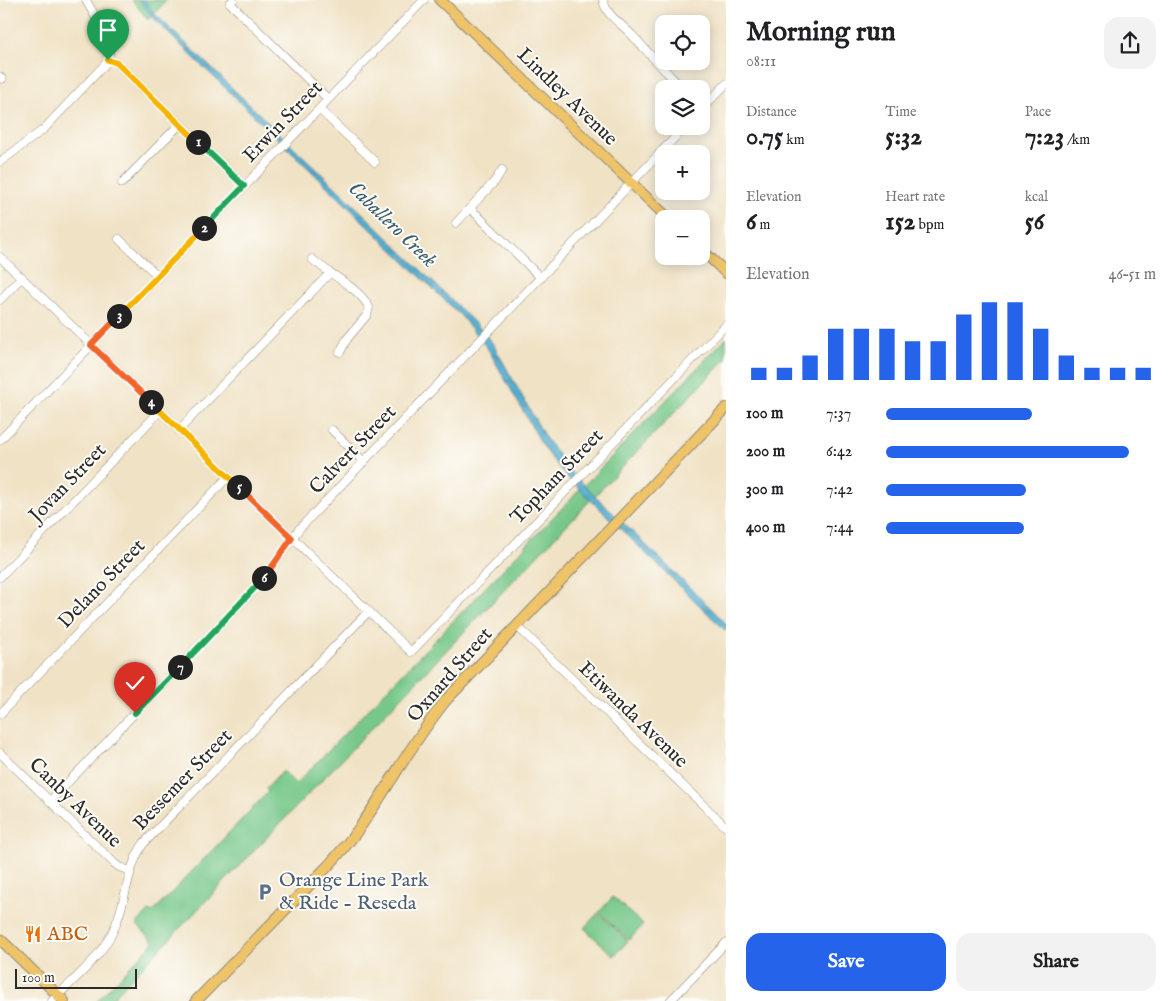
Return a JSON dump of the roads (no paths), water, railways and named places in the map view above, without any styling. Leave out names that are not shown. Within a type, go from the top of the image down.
[{"type":"main road","name":"Lindley Avenue","points":[[440,0],[660,210]]},
{"type":"main road","points":[[710,258],[726,273]]},
{"type":"main road","name":"Oxnard Street","points":[[196,1001],[331,862],[359,829],[434,715],[726,408]]},
{"type":"main road","points":[[0,939],[58,999]]},
{"type":"street","points":[[0,162],[44,129],[108,60],[107,38],[86,0]]},
{"type":"street","name":"Erwin Street","points":[[0,440],[424,0]]},
{"type":"street","points":[[603,0],[604,7],[610,16],[630,33],[674,80]]},
{"type":"street","points":[[232,2],[328,99]]},
{"type":"street","points":[[108,60],[117,63],[244,186]]},
{"type":"street","points":[[710,100],[726,84]]},
{"type":"street","points":[[319,109],[375,162]]},
{"type":"street","points":[[122,184],[180,124]]},
{"type":"street","name":"Calvert Street","points":[[50,801],[262,581],[292,538],[677,135]]},
{"type":"street","points":[[456,223],[495,181],[502,170]]},
{"type":"street","points":[[470,208],[541,278]]},
{"type":"street","points":[[120,239],[158,276]]},
{"type":"street","points":[[0,257],[368,612]]},
{"type":"street","points":[[312,259],[341,279],[369,307],[367,315],[347,339],[340,352]]},
{"type":"street","points":[[179,430],[330,273]]},
{"type":"street","points":[[0,300],[22,277]]},
{"type":"street","name":"Topham Street","points":[[368,612],[411,652],[726,325]]},
{"type":"street","name":"Jovan Street","points":[[0,577],[160,411]]},
{"type":"street","points":[[332,430],[364,462]]},
{"type":"street","name":"Delano Street","points":[[0,714],[228,477]]},
{"type":"street","name":"Bessemer Street","points":[[58,999],[101,949],[112,933],[117,923],[130,871],[138,851],[144,843],[368,612]]},
{"type":"street","name":"Etiwanda Avenue","points":[[517,626],[726,827]]},
{"type":"street","name":"Canby Avenue","points":[[0,753],[114,863],[130,871]]},
{"type":"street","points":[[670,1001],[726,943]]},
{"type":"water","points":[[139,0],[144,0],[152,11],[479,327],[493,344],[546,439],[572,473],[726,623],[726,631],[568,478],[552,459],[488,349],[461,316],[157,22]]},
{"type":"place","name":"Orange Line Park & Ride - Reseda","points":[[265,892]]},
{"type":"place","name":"ABC","points":[[33,934]]},
{"type":"water label","name":"Caballero Creek","points":[[392,225]]}]
